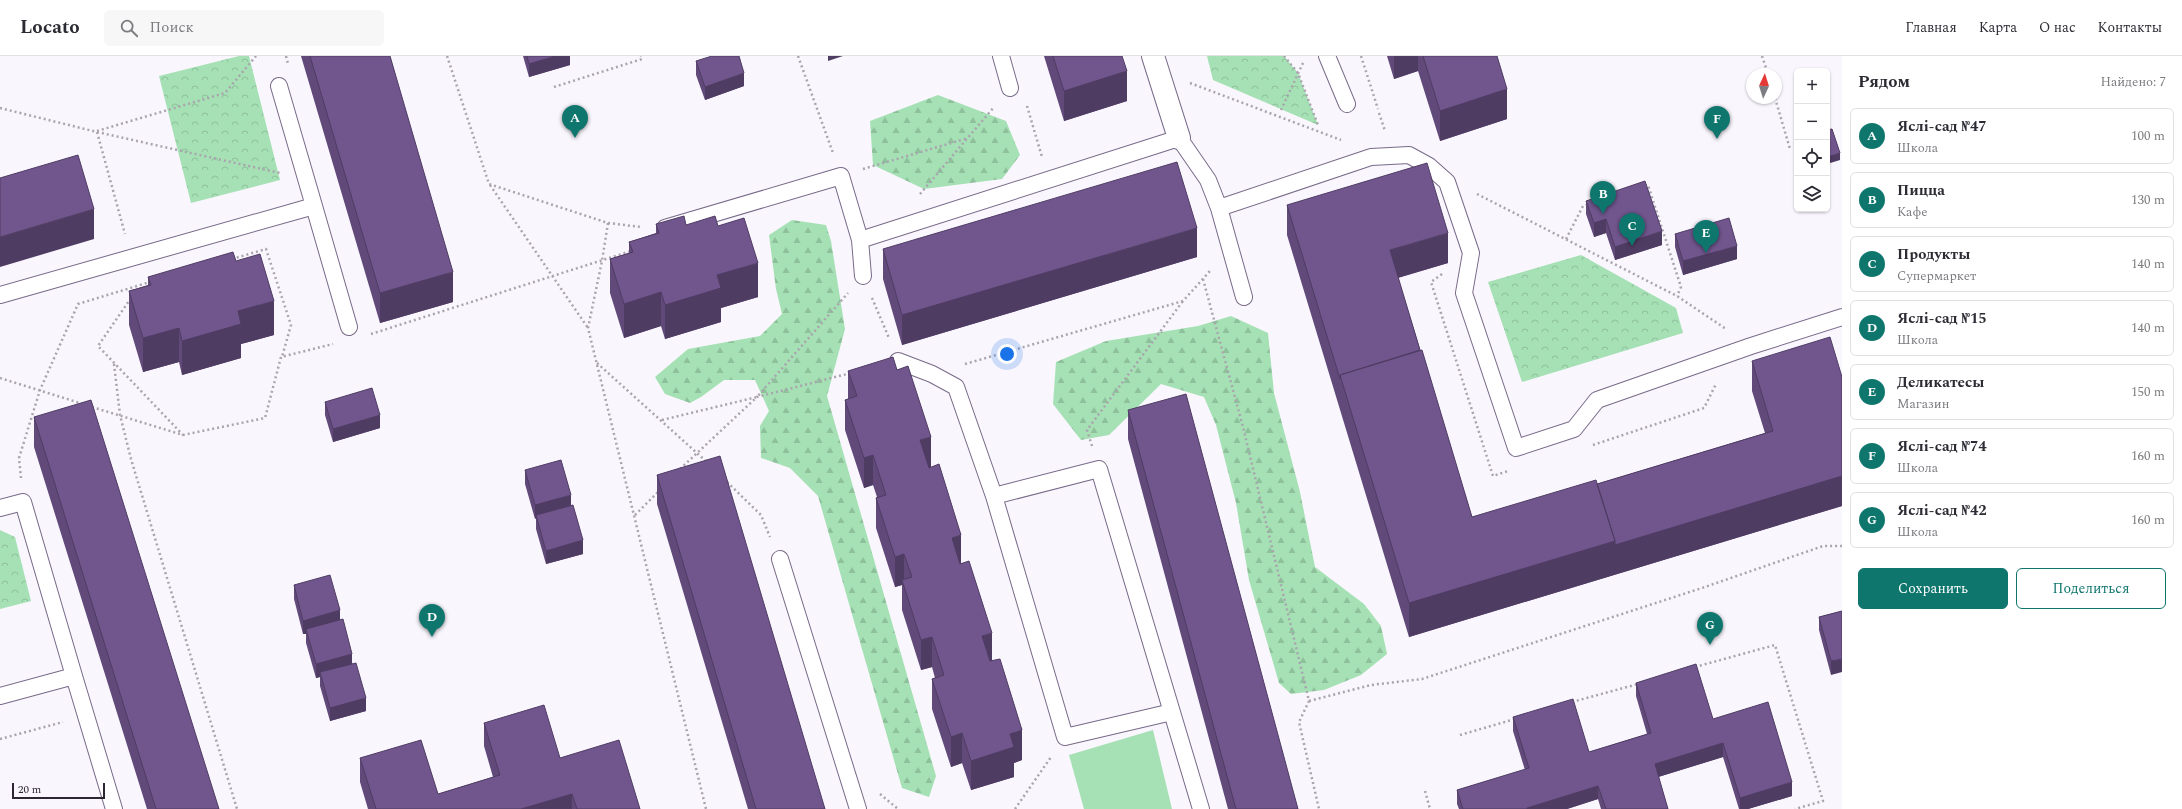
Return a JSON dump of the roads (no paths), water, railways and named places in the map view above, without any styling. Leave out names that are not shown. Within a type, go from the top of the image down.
[{"type":"street","points":[[1155,64],[1179,138]]},
{"type":"lane","points":[[1001,56],[1010,88]]},
{"type":"lane","points":[[1327,56],[1347,104]]},
{"type":"lane","points":[[279,86],[349,327]]},
{"type":"lane","points":[[860,240],[1179,138],[1208,180],[1219,208],[1244,297]]},
{"type":"lane","points":[[1219,208],[1371,157],[1409,155],[1430,166],[1447,182],[1471,253],[1464,293],[1516,448],[1574,428],[1597,400],[1751,346],[1842,317]]},
{"type":"lane","points":[[661,230],[841,176],[860,240],[863,276]]},
{"type":"lane","points":[[0,295],[314,206]]},
{"type":"lane","points":[[898,361],[932,374],[956,387],[994,496],[1065,737],[1172,712]]},
{"type":"lane","points":[[994,496],[1099,469],[1201,809]]},
{"type":"lane","points":[[0,508],[23,502],[114,809]]},
{"type":"lane","points":[[780,559],[858,809]]},
{"type":"lane","points":[[0,696],[74,676]]},
{"type":"place","name":"Яслі-сад №47","points":[[575,138]]},
{"type":"place","name":"Яслі-сад №74","points":[[1717,139]]},
{"type":"place","name":"Пицца","points":[[1603,214]]},
{"type":"place","name":"Продукты","points":[[1632,246]]},
{"type":"place","name":"Деликатесы","points":[[1706,253]]},
{"type":"place","name":"Яслі-сад №15","points":[[432,637]]},
{"type":"place","name":"Яслі-сад №42","points":[[1710,645]]}]
